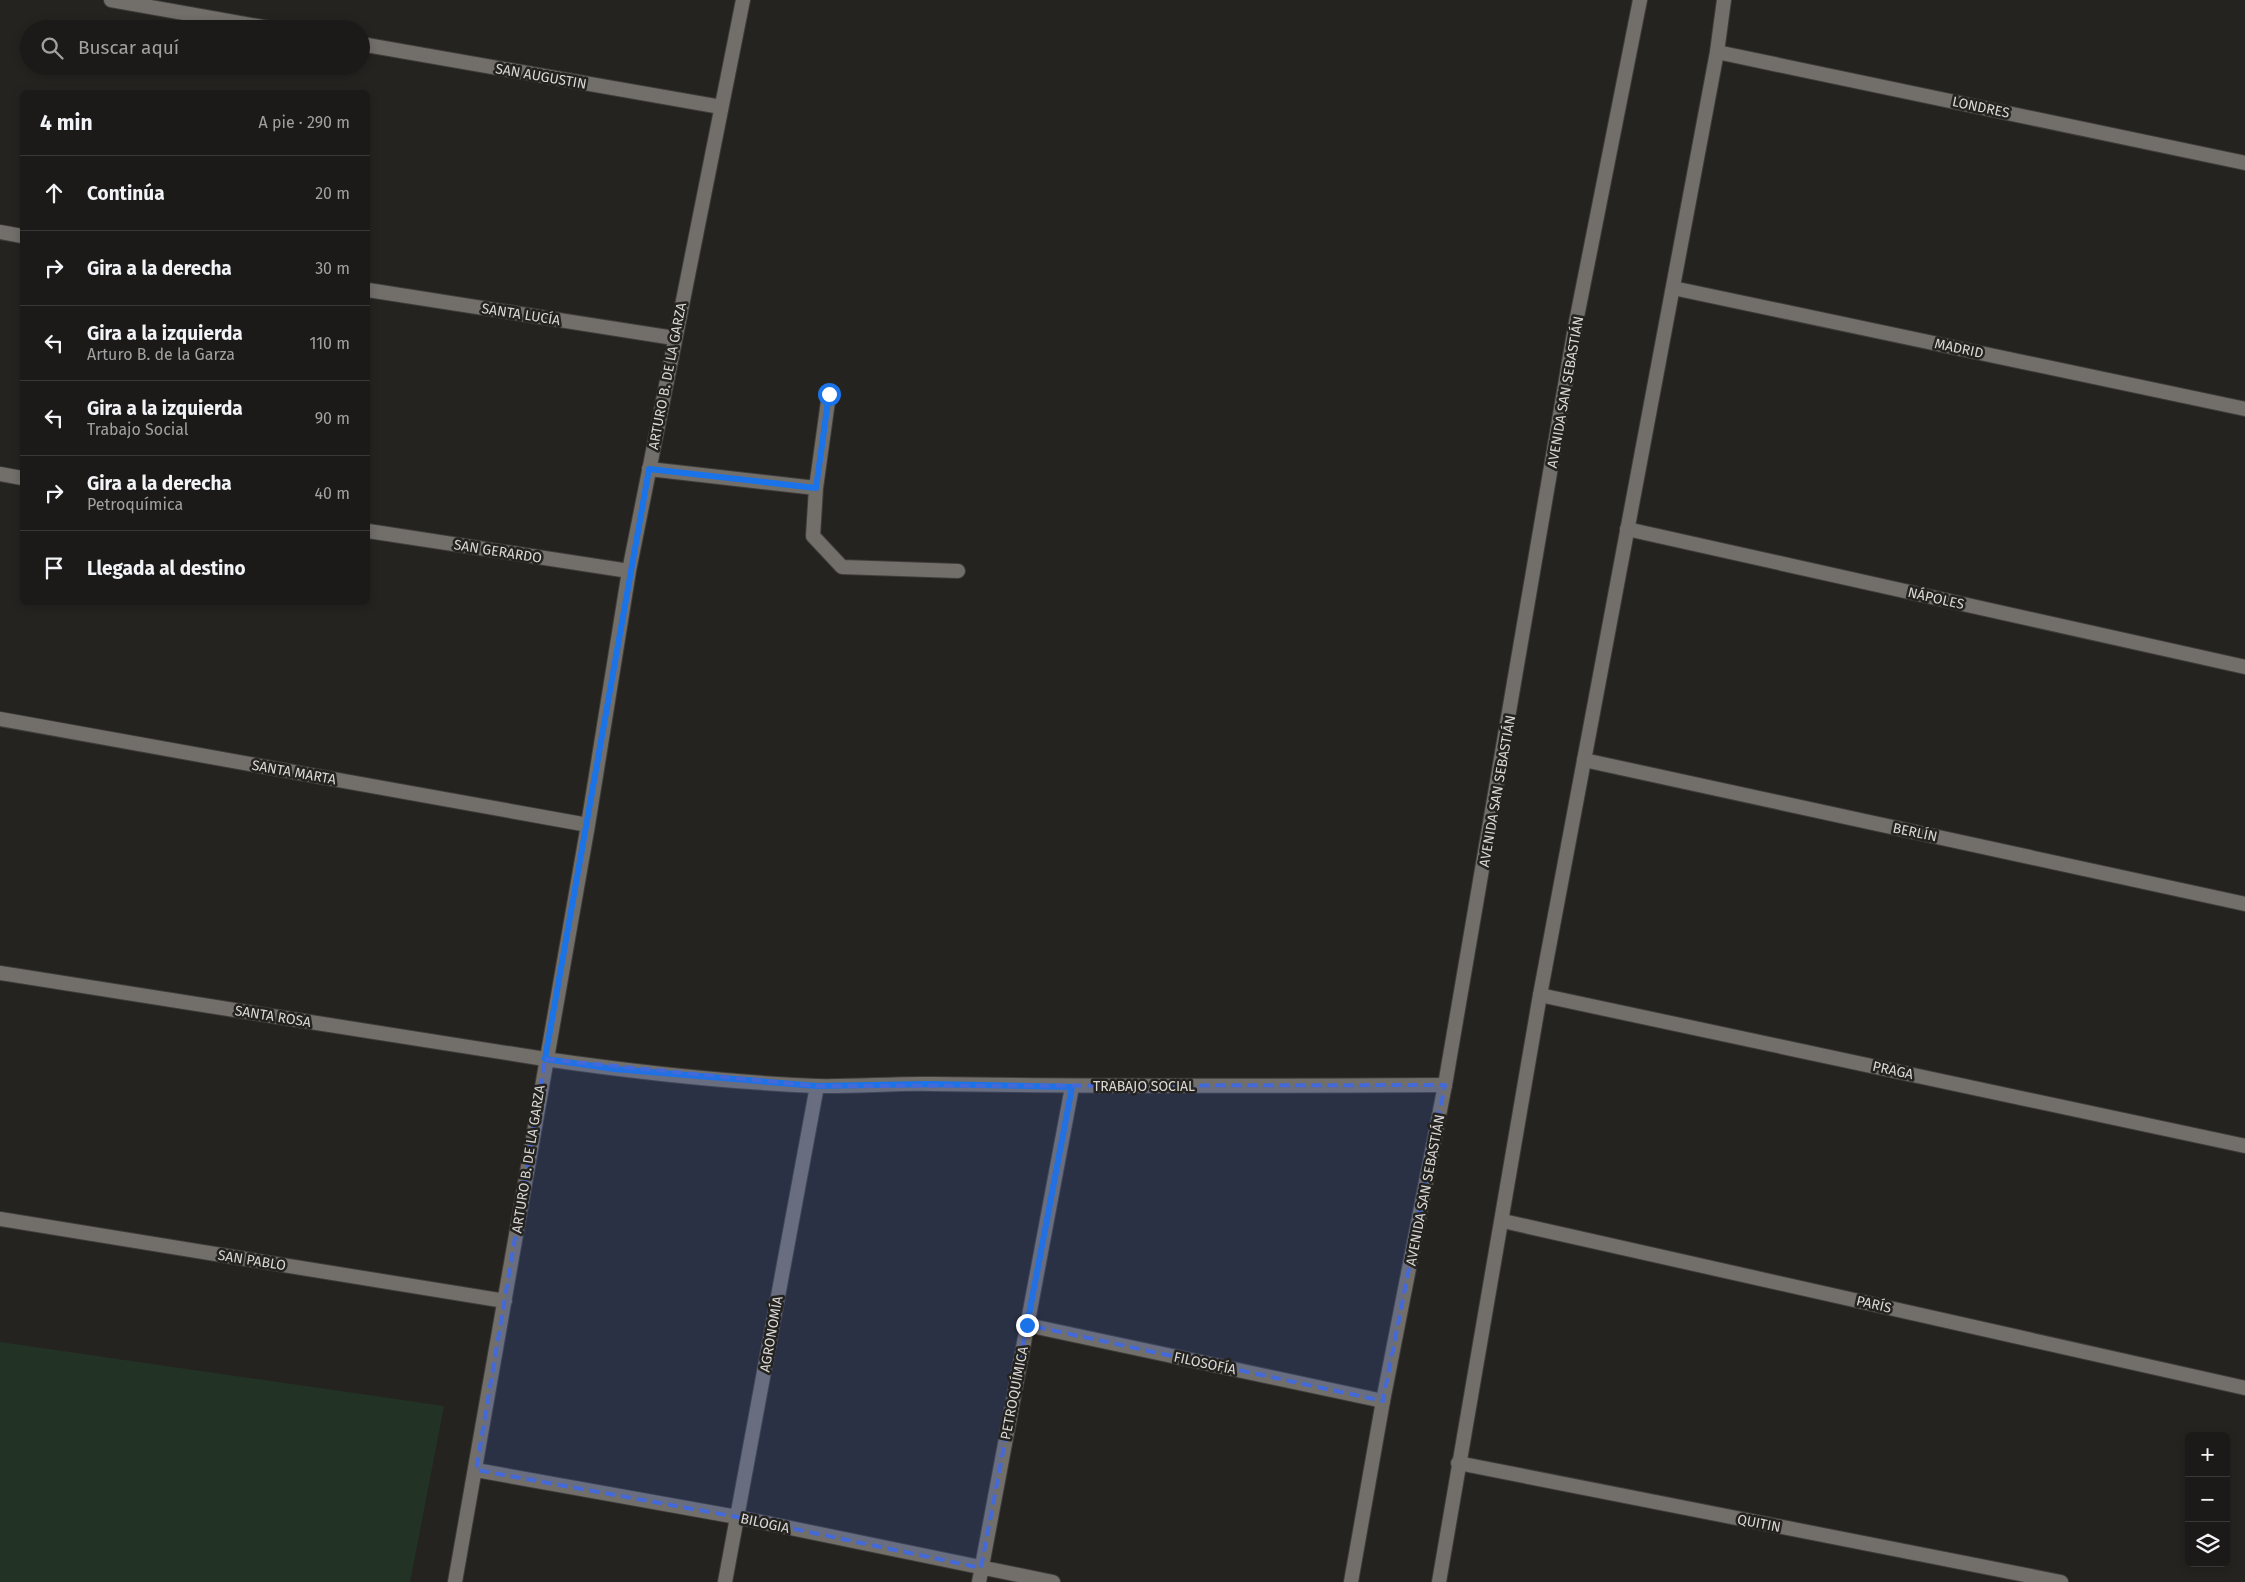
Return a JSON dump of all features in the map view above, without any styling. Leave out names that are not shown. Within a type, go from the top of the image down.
[{"type":"street","points":[[110,0],[223,20]]},
{"type":"street","name":"ARTURO B. DE LA GARZA","points":[[456,1582],[545,1059],[588,824],[629,571],[674,338],[744,0]]},
{"type":"street","name":"AVENIDA SAN SEBASTIÁN","points":[[1351,1582],[1383,1401],[1445,1085],[1575,327],[1640,0]]},
{"type":"street","points":[[1439,1582],[1458,1463],[1503,1221],[1540,995],[1717,52],[1724,0]]},
{"type":"street","name":"SAN AUGUSTIN","points":[[370,46],[721,107]]},
{"type":"street","name":"LONDRES","points":[[1717,52],[2245,163]]},
{"type":"street","points":[[0,232],[20,236]]},
{"type":"street","name":"MADRID","points":[[1673,288],[2245,409]]},
{"type":"street","name":"SANTA LUCÍA","points":[[370,290],[674,338]]},
{"type":"street","points":[[829,394],[816,488],[814,536],[842,568],[958,571]]},
{"type":"street","points":[[649,469],[816,488]]},
{"type":"street","points":[[0,474],[20,478]]},
{"type":"street","name":"NÁPOLES","points":[[1627,529],[2245,667]]},
{"type":"street","name":"SAN GERARDO","points":[[370,531],[629,571]]},
{"type":"street","name":"SANTA MARTA","points":[[0,719],[588,824]]},
{"type":"street","name":"BERLÍN","points":[[1584,760],[2245,904]]},
{"type":"street","name":"SANTA ROSA","points":[[0,974],[545,1059]]},
{"type":"street","name":"PRAGA","points":[[1540,995],[2245,1146]]},
{"type":"street","name":"TRABAJO SOCIAL","points":[[545,1059],[614,1069],[817,1086],[929,1084],[1072,1087],[1445,1085]]},
{"type":"street","name":"AGRONOMÍA","points":[[725,1582],[817,1086]]},
{"type":"street","name":"PETROQUÍMICA","points":[[978,1582],[1072,1087]]},
{"type":"street","name":"SAN PABLO","points":[[0,1219],[504,1301]]},
{"type":"street","name":"PARÍS","points":[[1503,1221],[2245,1388]]},
{"type":"street","name":"FILOSOFÍA","points":[[1027,1325],[1383,1401]]},
{"type":"street","name":"QUITIN","points":[[1458,1463],[2037,1580],[2061,1582]]},
{"type":"street","name":"BILOGIA","points":[[476,1470],[738,1517],[1053,1582]]},
{"type":"highlighted area","points":[[545,1059],[817,1086],[1445,1085],[1383,1401],[1027,1325],[981,1568],[737,1517],[476,1470]]},
{"type":"green space","points":[[0,1342],[444,1406],[410,1582],[0,1582]]},
{"type":"route","points":[[829,394],[816,488],[649,469],[629,571],[588,824],[545,1059],[614,1069],[817,1086],[929,1084],[1072,1087],[1027,1325]]}]
